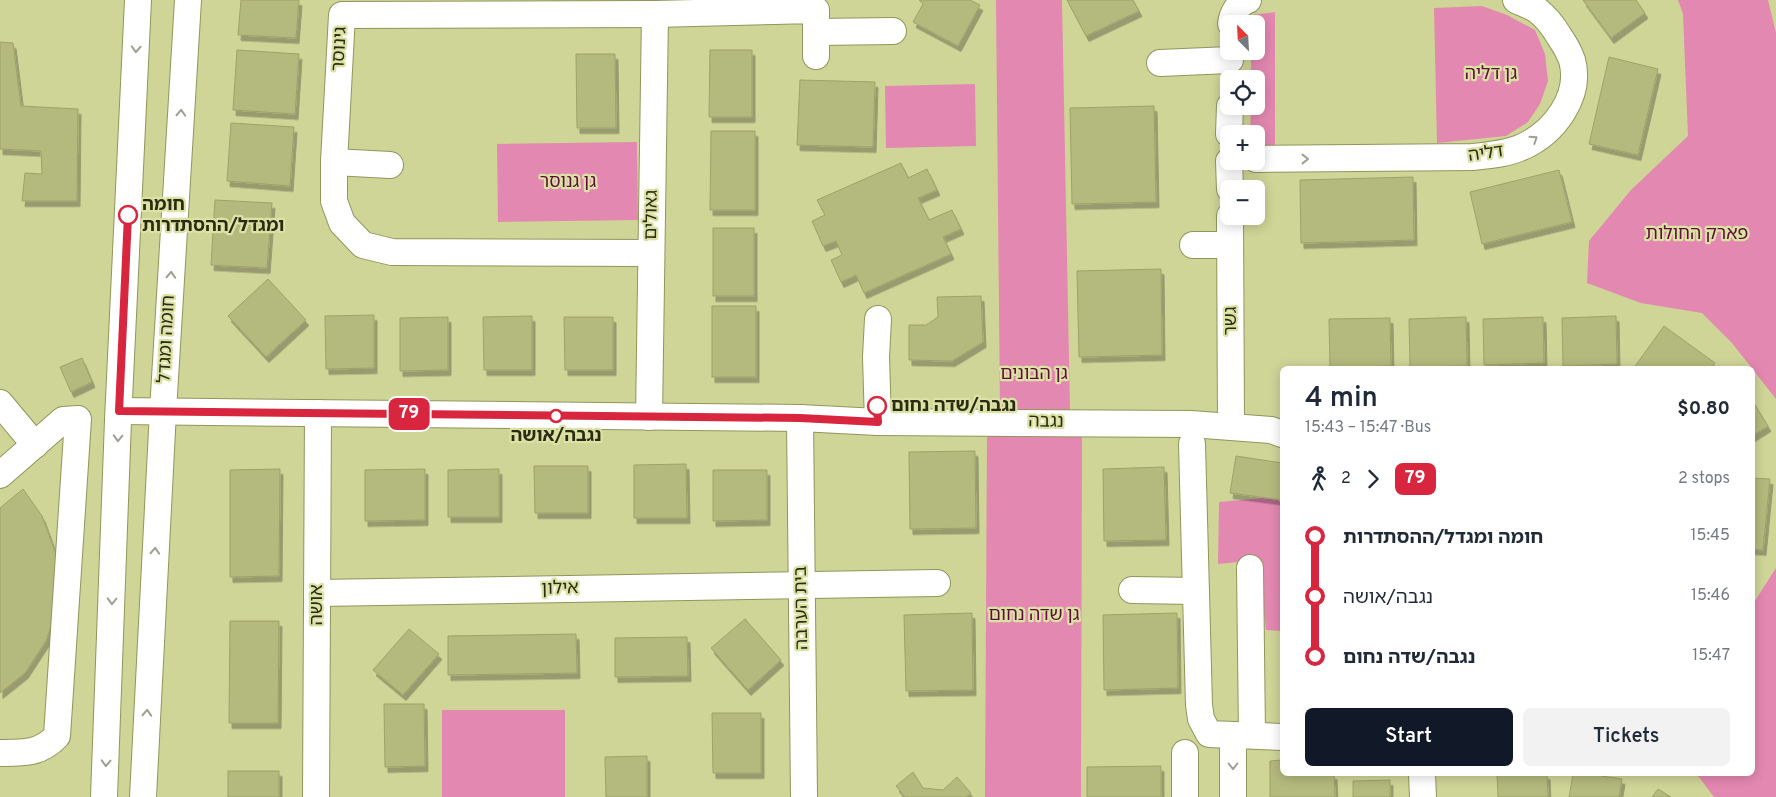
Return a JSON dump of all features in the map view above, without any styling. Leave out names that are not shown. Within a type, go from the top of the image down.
[{"type":"street","points":[[104,797],[138,0]]},
{"type":"street","name":"חומה ומגדל","points":[[142,797],[188,0]]},
{"type":"street","points":[[1232,15],[1244,1],[1248,0]]},
{"type":"street","name":"דליה","points":[[1265,159],[1473,157],[1500,154],[1522,147],[1544,133],[1560,118],[1569,100],[1573,79],[1572,61],[1552,25],[1536,10],[1516,0]]},
{"type":"street","name":"גינוסר","points":[[652,253],[392,252],[363,245],[342,223],[334,201],[334,162],[342,15],[655,14],[800,5],[816,10],[816,44],[893,31]]},
{"type":"street","name":"גאולים","points":[[649,417],[655,14]]},
{"type":"street","points":[[1160,63],[1230,63]]},
{"type":"street","points":[[334,162],[390,165]]},
{"type":"street","name":"גשר","points":[[1230,225],[1231,426]]},
{"type":"street","points":[[1193,245],[1230,245]]},
{"type":"street","points":[[878,319],[876,357],[878,422]]},
{"type":"street","points":[[0,403],[35,445]]},
{"type":"street","name":"נגבה","points":[[119,411],[800,418],[878,422],[1034,422],[1231,426],[1271,430],[1280,433]]},
{"type":"street","name":"אושה","points":[[316,797],[318,413]]},
{"type":"street","name":"בית הערבה","points":[[800,418],[804,797]]},
{"type":"street","points":[[0,475],[63,420],[78,419],[57,736],[49,744],[30,752],[0,752]]},
{"type":"street","points":[[1192,444],[1199,705],[1201,719],[1209,734],[1280,737]]},
{"type":"street","points":[[1233,797],[1243,735],[1250,568]]},
{"type":"street","name":"אילון","points":[[317,593],[937,583]]},
{"type":"street","points":[[1132,590],[1196,591]]},
{"type":"street","points":[[1185,753],[1186,797]]},
{"type":"street","points":[[1422,776],[1423,797]]},
{"type":"green space","name":"גן הבונים","points":[[996,0],[1062,0],[1070,411],[1000,411]]},
{"type":"green space","name":"פארק החולות","points":[[1678,0],[1768,0],[1776,33],[1776,399],[1755,372],[1755,366],[1750,366],[1732,343],[1702,313],[1641,303],[1587,283],[1589,241],[1631,190],[1688,136],[1683,14]]},
{"type":"green space","name":"גן דליה","points":[[1482,6],[1507,15],[1535,30],[1545,54],[1548,81],[1540,104],[1528,122],[1506,136],[1437,143],[1434,8]]},
{"type":"green space","points":[[1275,12],[1275,148],[1265,147],[1265,125],[1250,125],[1251,115],[1265,115],[1265,70],[1251,70],[1251,60],[1265,60],[1265,15],[1252,15]]},
{"type":"green space","points":[[975,84],[976,146],[886,148],[885,86]]},
{"type":"green space","name":"גן גנוסר","points":[[637,142],[638,220],[498,222],[497,144]]},
{"type":"green space","name":"גן שדה נחום","points":[[1082,431],[1081,797],[985,797],[987,432]]},
{"type":"green space","points":[[1274,497],[1280,502],[1280,631],[1266,630],[1258,560],[1218,564],[1219,502]]},
{"type":"green space","points":[[1776,568],[1776,797],[1714,797],[1697,776],[1755,776],[1755,601]]},
{"type":"green space","points":[[442,710],[565,710],[565,797],[442,797]]},
{"type":"building","points":[[241,0],[299,0],[296,38],[238,35]]},
{"type":"building","points":[[919,0],[970,0],[980,5],[958,46],[913,22],[923,4]]},
{"type":"building","points":[[1067,0],[1133,0],[1139,11],[1086,36]]},
{"type":"building","points":[[1583,0],[1636,0],[1645,13],[1611,38]]},
{"type":"building","points":[[0,42],[13,43],[21,106],[78,109],[77,201],[22,201],[25,173],[42,174],[41,151],[0,149]]},
{"type":"building","points":[[237,50],[299,54],[295,114],[233,110]]},
{"type":"building","points":[[710,50],[752,50],[752,117],[709,117]]},
{"type":"building","points":[[576,54],[615,54],[616,128],[577,128]]},
{"type":"building","points":[[1609,57],[1658,69],[1638,155],[1589,144]]},
{"type":"building","points":[[800,80],[875,82],[873,147],[797,145]]},
{"type":"building","points":[[1154,106],[1156,202],[1072,204],[1070,108]]},
{"type":"building","points":[[231,123],[294,127],[290,186],[227,181]]},
{"type":"building","points":[[711,131],[755,131],[755,210],[710,210]]},
{"type":"building","points":[[901,163],[908,178],[927,169],[937,190],[918,198],[929,220],[952,210],[961,229],[943,237],[951,254],[864,293],[856,275],[841,282],[831,260],[842,255],[836,241],[823,246],[812,221],[825,215],[817,200]]},
{"type":"building","points":[[1559,170],[1572,222],[1482,244],[1470,192]]},
{"type":"building","points":[[1413,177],[1414,240],[1301,243],[1300,180]]},
{"type":"building","points":[[215,200],[272,203],[267,268],[211,265]]},
{"type":"building","points":[[713,228],[754,228],[754,296],[713,296]]},
{"type":"building","points":[[1161,269],[1162,355],[1079,357],[1077,271]]},
{"type":"building","points":[[268,279],[306,320],[266,357],[228,316]]},
{"type":"building","points":[[981,296],[983,342],[952,361],[909,360],[909,325],[926,325],[938,317],[937,297]]},
{"type":"building","points":[[712,306],[756,306],[756,377],[712,377]]},
{"type":"building","points":[[374,315],[374,368],[326,369],[325,316]]},
{"type":"building","points":[[532,316],[532,370],[484,370],[483,317]]},
{"type":"building","points":[[1616,316],[1617,364],[1563,366],[1562,318]]},
{"type":"building","points":[[448,317],[448,370],[400,371],[400,318]]},
{"type":"building","points":[[564,317],[613,317],[613,370],[565,370]]},
{"type":"building","points":[[1466,317],[1467,366],[1410,366],[1409,319]]},
{"type":"building","points":[[1543,317],[1544,363],[1484,365],[1483,319]]},
{"type":"building","points":[[1390,318],[1391,366],[1330,366],[1329,319]]},
{"type":"building","points":[[1664,326],[1715,363],[1713,366],[1635,366]]},
{"type":"building","points":[[82,358],[92,382],[71,392],[60,367]]},
{"type":"building","points":[[1755,405],[1768,426],[1755,434]]},
{"type":"building","points":[[975,451],[976,528],[910,529],[909,452]]},
{"type":"building","points":[[1236,456],[1280,463],[1280,500],[1230,493]]},
{"type":"building","points":[[686,464],[687,518],[634,518],[634,465]]},
{"type":"building","points":[[534,466],[588,466],[588,513],[535,513]]},
{"type":"building","points":[[1164,467],[1166,540],[1104,541],[1103,469]]},
{"type":"building","points":[[280,469],[279,576],[230,577],[230,470]]},
{"type":"building","points":[[425,469],[425,520],[365,521],[365,470]]},
{"type":"building","points":[[499,469],[499,517],[448,517],[448,470]]},
{"type":"building","points":[[713,470],[767,470],[767,520],[713,521]]},
{"type":"building","points":[[1755,478],[1770,479],[1763,550],[1755,549]]},
{"type":"building","points":[[23,489],[42,516],[57,557],[54,617],[46,641],[25,673],[0,693],[0,508]]},
{"type":"building","points":[[972,613],[973,690],[906,691],[904,615]]},
{"type":"building","points":[[1177,613],[1178,688],[1104,690],[1103,615]]},
{"type":"building","points":[[745,619],[781,660],[748,690],[711,648]]},
{"type":"building","points":[[230,621],[279,621],[278,723],[229,723]]},
{"type":"building","points":[[409,629],[439,654],[403,695],[373,670]]},
{"type":"building","points":[[576,634],[577,673],[448,675],[448,636]]},
{"type":"building","points":[[687,637],[688,676],[615,677],[615,638]]},
{"type":"building","points":[[384,704],[424,704],[425,766],[385,767]]},
{"type":"building","points":[[712,713],[761,713],[761,773],[713,773]]},
{"type":"building","points":[[647,756],[647,797],[606,797],[605,757]]},
{"type":"building","points":[[1280,760],[1280,776],[1334,776],[1335,797],[1270,797],[1270,761]]},
{"type":"building","points":[[1161,766],[1161,797],[1087,797],[1087,767]]},
{"type":"building","points":[[228,771],[279,771],[279,797],[228,797]]},
{"type":"building","points":[[913,772],[923,788],[943,790],[957,777],[971,793],[966,797],[905,797],[896,786]]},
{"type":"building","points":[[1497,776],[1547,776],[1548,797],[1498,797]]},
{"type":"building","points":[[1573,776],[1602,776],[1622,779],[1619,797],[1569,797]]},
{"type":"building","points":[[1390,780],[1390,797],[1353,797],[1353,781]]},
{"type":"building","points":[[1658,789],[1671,797],[1652,797]]},
{"type":"bus line","name":"79","points":[[128,215],[119,411],[800,418],[878,422],[877,406]]},
{"type":"place","name":"חומה ומגדל/ההסתדרות","points":[[128,215]]},
{"type":"place","name":"נגבה/שדה נחום","points":[[877,406]]},
{"type":"place","name":"נגבה/אושה","points":[[556,416]]}]
